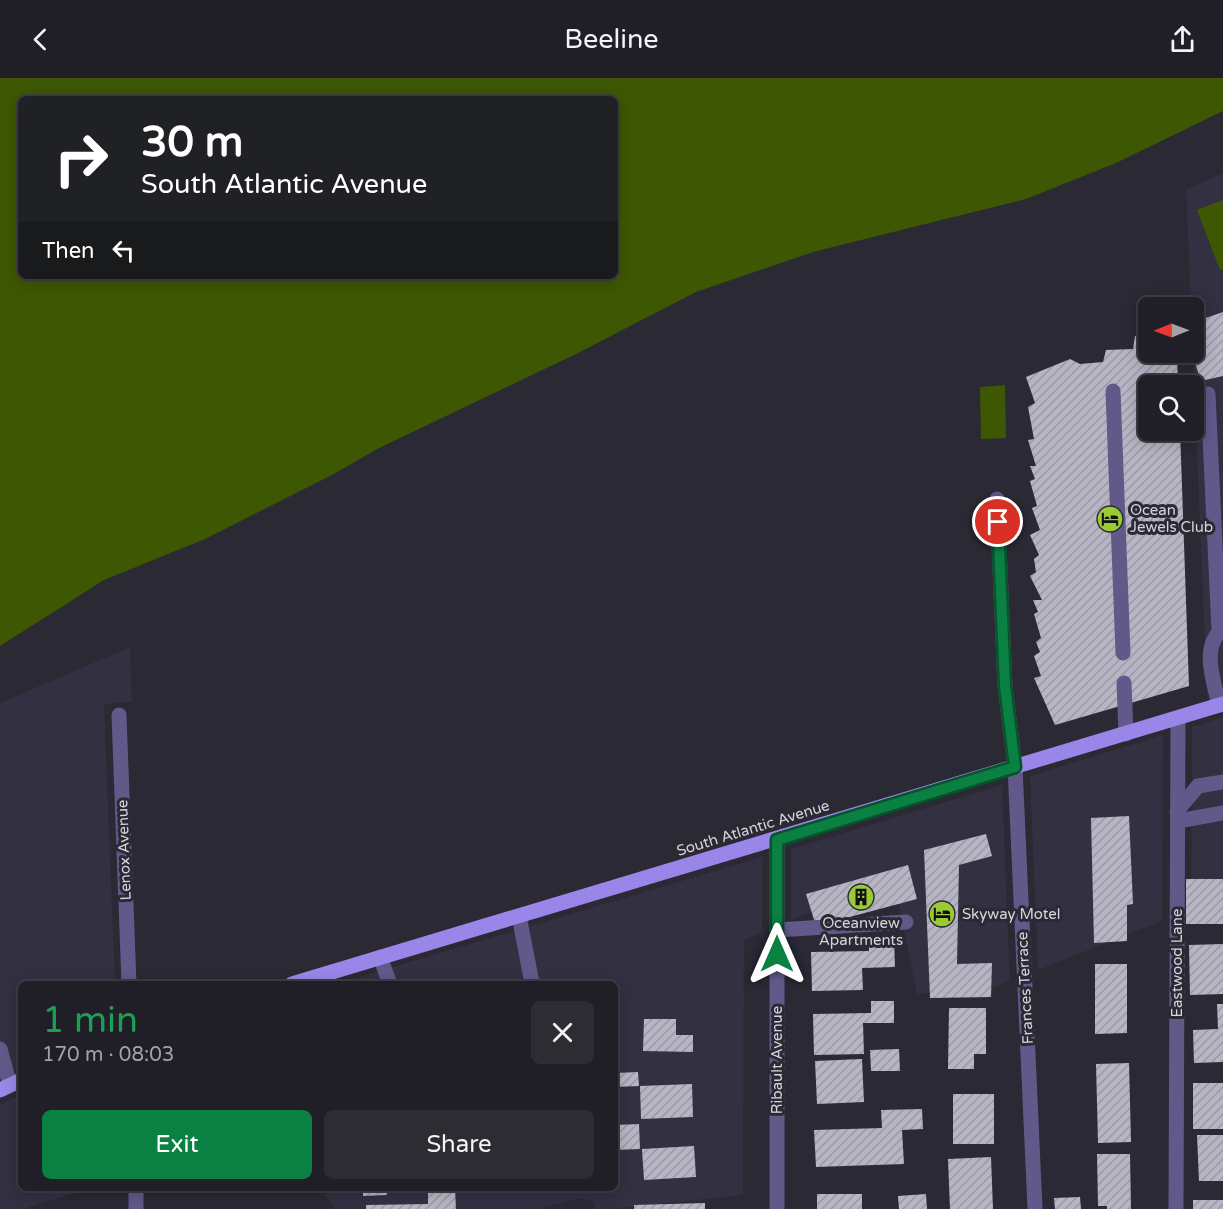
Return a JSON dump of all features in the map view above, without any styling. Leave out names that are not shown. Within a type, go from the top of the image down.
[{"type":"main road","name":"South Atlantic Avenue","points":[[302,981],[777,840],[1221,704]]},
{"type":"street","points":[[1113,391],[1123,653]]},
{"type":"street","points":[[1208,394],[1221,630],[1211,648],[1210,667],[1221,704]]},
{"type":"street","name":"Frances Terrace","points":[[997,499],[1005,686],[1015,767],[1035,1209]]},
{"type":"street","points":[[1124,683],[1126,734]]},
{"type":"street","name":"Lenox Avenue","points":[[119,715],[129,981]]},
{"type":"street","name":"Eastwood Lane","points":[[1176,1209],[1178,718]]},
{"type":"street","points":[[1177,816],[1198,786],[1223,782]]},
{"type":"street","points":[[1177,816],[1223,813]]},
{"type":"street","name":"Ribault Avenue","points":[[777,840],[777,1209]]},
{"type":"street","points":[[519,916],[532,981]]},
{"type":"street","points":[[777,930],[906,922]]},
{"type":"street","points":[[380,957],[389,981]]},
{"type":"street","points":[[0,1049],[10,1085]]},
{"type":"street","points":[[136,1191],[136,1209]]},
{"type":"shaded area","points":[[0,78],[1223,78],[1223,111],[1116,163],[1026,199],[813,252],[696,292],[578,353],[377,449],[334,474],[205,539],[104,580],[0,646]]},
{"type":"shaded area","points":[[1223,173],[1223,690],[1207,695],[1197,441],[1204,441],[1204,375],[1194,375],[1193,363],[1204,363],[1204,297],[1191,297],[1186,189]]},
{"type":"shaded area","points":[[1223,200],[1223,269],[1220,270],[1197,210]]},
{"type":"shaded area","points":[[1005,385],[1006,438],[981,439],[980,387]]},
{"type":"shaded area","points":[[130,647],[132,702],[104,704],[115,981],[18,981],[18,1068],[0,1076],[0,703]]},
{"type":"shaded area","points":[[1223,717],[1223,905],[1191,913],[1192,727]]},
{"type":"shaded area","points":[[1163,735],[1162,921],[1038,970],[1030,776]]},
{"type":"shaded area","points":[[1002,785],[1010,981],[995,987],[917,994],[894,879],[791,920],[791,849]]},
{"type":"shaded area","points":[[762,857],[762,932],[744,940],[743,1195],[613,1209],[596,1209],[593,1201],[580,1198],[538,1209],[334,1209],[323,1191],[618,1191],[618,981],[346,981]]},
{"type":"shaded area","points":[[18,1096],[18,1191],[80,1191],[23,1209],[0,1209],[0,1104]]},
{"type":"building","points":[[1223,312],[1223,376],[1204,380],[1204,375],[1199,375],[1195,363],[1204,363],[1205,360],[1204,319]]},
{"type":"building","name":"Ocean Jewels Club","points":[[1135,336],[1138,336],[1138,363],[1177,363],[1178,375],[1138,375],[1138,441],[1180,441],[1189,686],[1055,725],[1034,678],[1041,676],[1034,656],[1040,652],[1036,642],[1041,638],[1034,614],[1038,612],[1033,600],[1042,600],[1030,576],[1036,572],[1034,559],[1039,555],[1030,535],[1040,530],[1032,508],[1037,506],[1030,481],[1035,479],[1030,466],[1036,466],[1028,440],[1034,439],[1028,407],[1035,403],[1026,377],[1070,359],[1080,364],[1103,362],[1106,350],[1133,349]]},
{"type":"building","points":[[1129,816],[1133,904],[1127,905],[1127,941],[1094,943],[1091,818]]},
{"type":"building","name":"Skyway Motel","points":[[986,834],[992,856],[959,865],[957,964],[992,963],[991,997],[930,998],[924,850]]},
{"type":"building","name":"Oceanview Apartments","points":[[908,865],[917,899],[816,926],[806,894]]},
{"type":"building","points":[[1186,879],[1223,879],[1223,924],[1186,924]]},
{"type":"building","points":[[894,939],[895,967],[862,968],[863,990],[812,991],[811,952],[869,951],[869,940]]},
{"type":"building","points":[[1223,944],[1223,994],[1190,995],[1189,945]]},
{"type":"building","points":[[1095,964],[1127,964],[1127,1033],[1095,1034]]},
{"type":"building","points":[[871,1001],[894,1001],[894,1023],[863,1023],[864,1054],[814,1055],[813,1014],[871,1013]]},
{"type":"building","points":[[1217,1004],[1223,1004],[1223,1062],[1194,1063],[1193,1030],[1218,1029]]},
{"type":"building","points":[[949,1008],[986,1008],[986,1054],[974,1054],[974,1069],[948,1069]]},
{"type":"building","points":[[644,1019],[676,1019],[676,1035],[693,1035],[693,1052],[643,1051]]},
{"type":"building","points":[[899,1049],[900,1071],[871,1071],[870,1050]]},
{"type":"building","points":[[862,1059],[864,1102],[817,1104],[815,1061]]},
{"type":"building","points":[[1129,1063],[1131,1142],[1098,1143],[1096,1064]]},
{"type":"building","points":[[638,1072],[639,1086],[618,1087],[618,1073]]},
{"type":"building","points":[[1193,1083],[1223,1083],[1223,1129],[1193,1129]]},
{"type":"building","points":[[692,1084],[693,1117],[641,1119],[640,1086]]},
{"type":"building","points":[[953,1094],[994,1094],[994,1144],[953,1144]]},
{"type":"building","points":[[922,1109],[923,1129],[902,1130],[904,1164],[816,1167],[814,1130],[882,1128],[881,1110]]},
{"type":"building","points":[[639,1124],[640,1149],[618,1150],[618,1125]]},
{"type":"building","points":[[1197,1135],[1223,1135],[1223,1181],[1199,1181]]},
{"type":"building","points":[[694,1146],[696,1177],[644,1180],[642,1149]]},
{"type":"building","points":[[1097,1154],[1130,1154],[1131,1209],[1107,1209],[1107,1206],[1098,1206]]},
{"type":"building","points":[[991,1157],[993,1209],[950,1209],[948,1159]]},
{"type":"building","points":[[363,1191],[387,1191],[387,1195],[363,1196]]},
{"type":"building","points":[[428,1191],[455,1191],[456,1209],[366,1209],[366,1205],[428,1204]]},
{"type":"building","points":[[817,1194],[862,1194],[862,1209],[817,1209]]},
{"type":"building","points":[[926,1194],[927,1209],[899,1209],[898,1196]]},
{"type":"building","points":[[1080,1197],[1081,1209],[1055,1209],[1054,1198]]},
{"type":"building","points":[[1193,1200],[1223,1200],[1223,1209],[1193,1209]]},
{"type":"building","points":[[705,1203],[705,1209],[634,1209],[634,1205]]},
{"type":"place","name":"Ocean Jewels Club","points":[[1110,519]]},
{"type":"place","name":"Oceanview Apartments","points":[[861,897]]},
{"type":"place","name":"Skyway Motel","points":[[942,914]]},
{"type":"route","points":[[777,954],[777,840],[1015,767],[1005,686],[998,522]]}]
